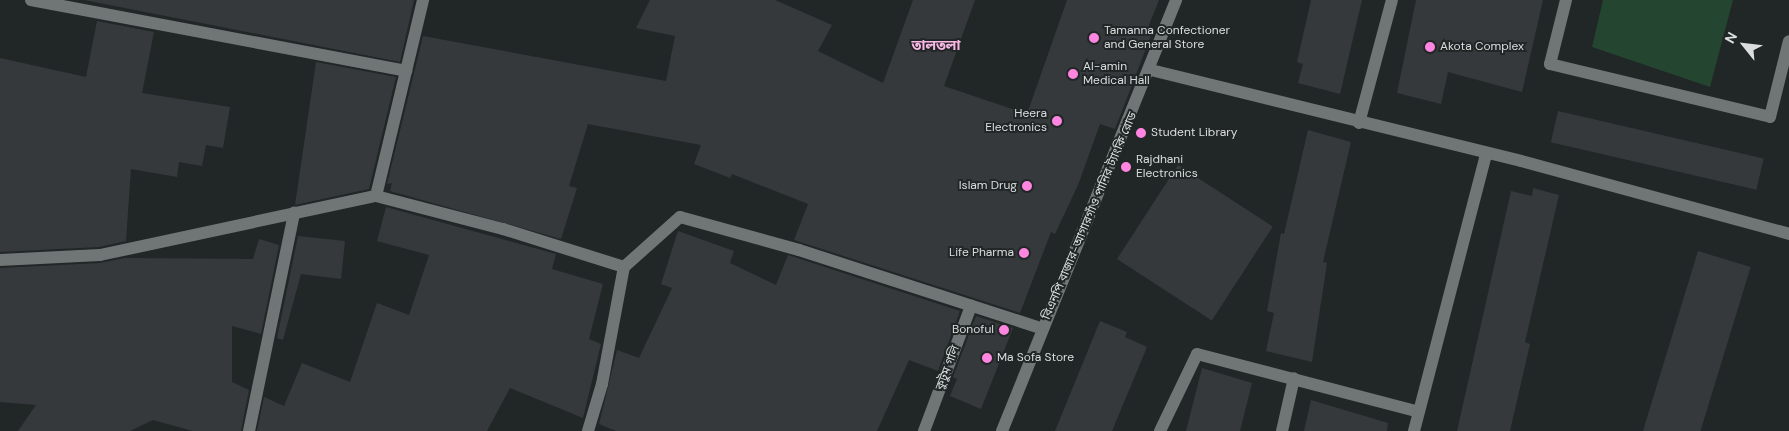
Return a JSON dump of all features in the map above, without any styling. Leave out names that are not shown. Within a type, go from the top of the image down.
[{"type":"street","points":[[30,0],[406,71]]},
{"type":"street","points":[[376,196],[422,0]]},
{"type":"street","name":"বিএনপি বাজার-আগারগাঁও পানির ট্যাংকি রোড","points":[[1002,431],[1151,70],[1176,0]]},
{"type":"street","points":[[1360,123],[1392,0]]},
{"type":"street","points":[[1566,0],[1550,64],[1770,117],[1789,41]]},
{"type":"street","points":[[1151,70],[1486,154],[1789,234]]},
{"type":"street","points":[[1414,431],[1486,154]]},
{"type":"street","points":[[0,260],[100,255],[376,196],[503,229],[624,267]]},
{"type":"street","points":[[249,431],[294,213]]},
{"type":"street","points":[[588,431],[602,384],[624,267],[680,217],[799,250],[1043,329]]},
{"type":"street","name":"কুটুম গলি","points":[[924,431],[971,306]]},
{"type":"street","points":[[1160,431],[1197,354],[1419,412]]},
{"type":"street","points":[[1282,431],[1294,378]]},
{"type":"green space","points":[[1603,0],[1733,0],[1710,87],[1592,47]]},
{"type":"building","points":[[84,0],[414,0],[400,62]]},
{"type":"building","points":[[650,0],[775,0],[832,25],[818,51],[883,83],[913,0],[975,0],[944,86],[1027,114],[1067,0],[1159,0],[1147,30],[1152,33],[1115,129],[1100,124],[1078,185],[1055,234],[1051,232],[1020,313],[794,240],[808,204],[732,174],[730,178],[694,164],[701,145],[588,124],[569,186],[577,188],[561,239],[390,191],[392,183],[387,184],[423,36],[666,81],[675,36],[636,28]]},
{"type":"building","points":[[1311,0],[1362,0],[1340,94],[1298,83],[1303,64],[1297,62]]},
{"type":"building","points":[[1416,0],[1543,0],[1522,92],[1448,72],[1441,104],[1397,93]]},
{"type":"building","points":[[97,21],[154,32],[142,93],[230,107],[223,148],[206,145],[202,166],[179,162],[177,177],[131,169],[126,241],[99,247],[0,252],[0,58],[86,77]]},
{"type":"building","points":[[316,62],[396,77],[369,189],[295,205]]},
{"type":"building","points":[[1558,111],[1764,158],[1756,190],[1551,142]]},
{"type":"building","points":[[1308,130],[1351,142],[1323,262],[1327,263],[1312,362],[1266,351],[1274,313],[1267,311],[1281,233],[1284,234]]},
{"type":"building","points":[[1178,165],[1273,227],[1212,320],[1117,259]]},
{"type":"building","points":[[1533,188],[1559,195],[1525,342],[1530,344],[1510,431],[1457,431],[1511,191],[1532,196]]},
{"type":"building","points":[[386,207],[556,254],[552,269],[603,284],[589,339],[601,344],[583,418],[510,388],[487,431],[257,431],[264,397],[284,406],[302,363],[350,382],[377,303],[409,315],[429,255],[377,241]]},
{"type":"building","points":[[678,231],[734,251],[730,263],[776,285],[788,255],[960,311],[938,371],[909,360],[877,431],[616,431],[599,424],[617,350],[639,358],[672,288],[661,284]]},
{"type":"building","points":[[298,236],[345,241],[341,279],[301,274],[283,340],[277,338]]},
{"type":"building","points":[[259,239],[279,245],[261,334],[232,326],[232,382],[249,390],[241,431],[193,431],[153,420],[130,431],[18,431],[36,405],[0,402],[0,268],[100,263],[125,258],[253,259]]},
{"type":"building","points":[[1698,251],[1751,267],[1700,431],[1643,431]]},
{"type":"building","points":[[976,316],[1013,328],[981,409],[950,396],[957,379],[953,377]]},
{"type":"building","points":[[1100,321],[1127,332],[1125,337],[1147,347],[1112,431],[1055,431]]},
{"type":"building","points":[[1202,368],[1252,383],[1240,431],[1186,431]]},
{"type":"building","points":[[1311,400],[1388,423],[1387,431],[1304,431]]},
{"type":"place","name":"Tamanna Confectioner and General Store","points":[[1094,38]]},
{"type":"place","name":"Akota Complex","points":[[1430,47]]},
{"type":"place","name":"Al-amin Medical Hall","points":[[1073,74]]},
{"type":"place","name":"Heera Electronics","points":[[1057,121]]},
{"type":"place","name":"Student Library","points":[[1141,133]]},
{"type":"place","name":"Rajdhani Electronics","points":[[1126,167]]},
{"type":"place","name":"Islam Drug","points":[[1027,186]]},
{"type":"place","name":"Life Pharma","points":[[1024,253]]},
{"type":"place","name":"Bonoful","points":[[1004,330]]},
{"type":"place","name":"Ma Sofa Store","points":[[987,358]]},
{"type":"district","name":"তালতলা","points":[[936,45]]}]
